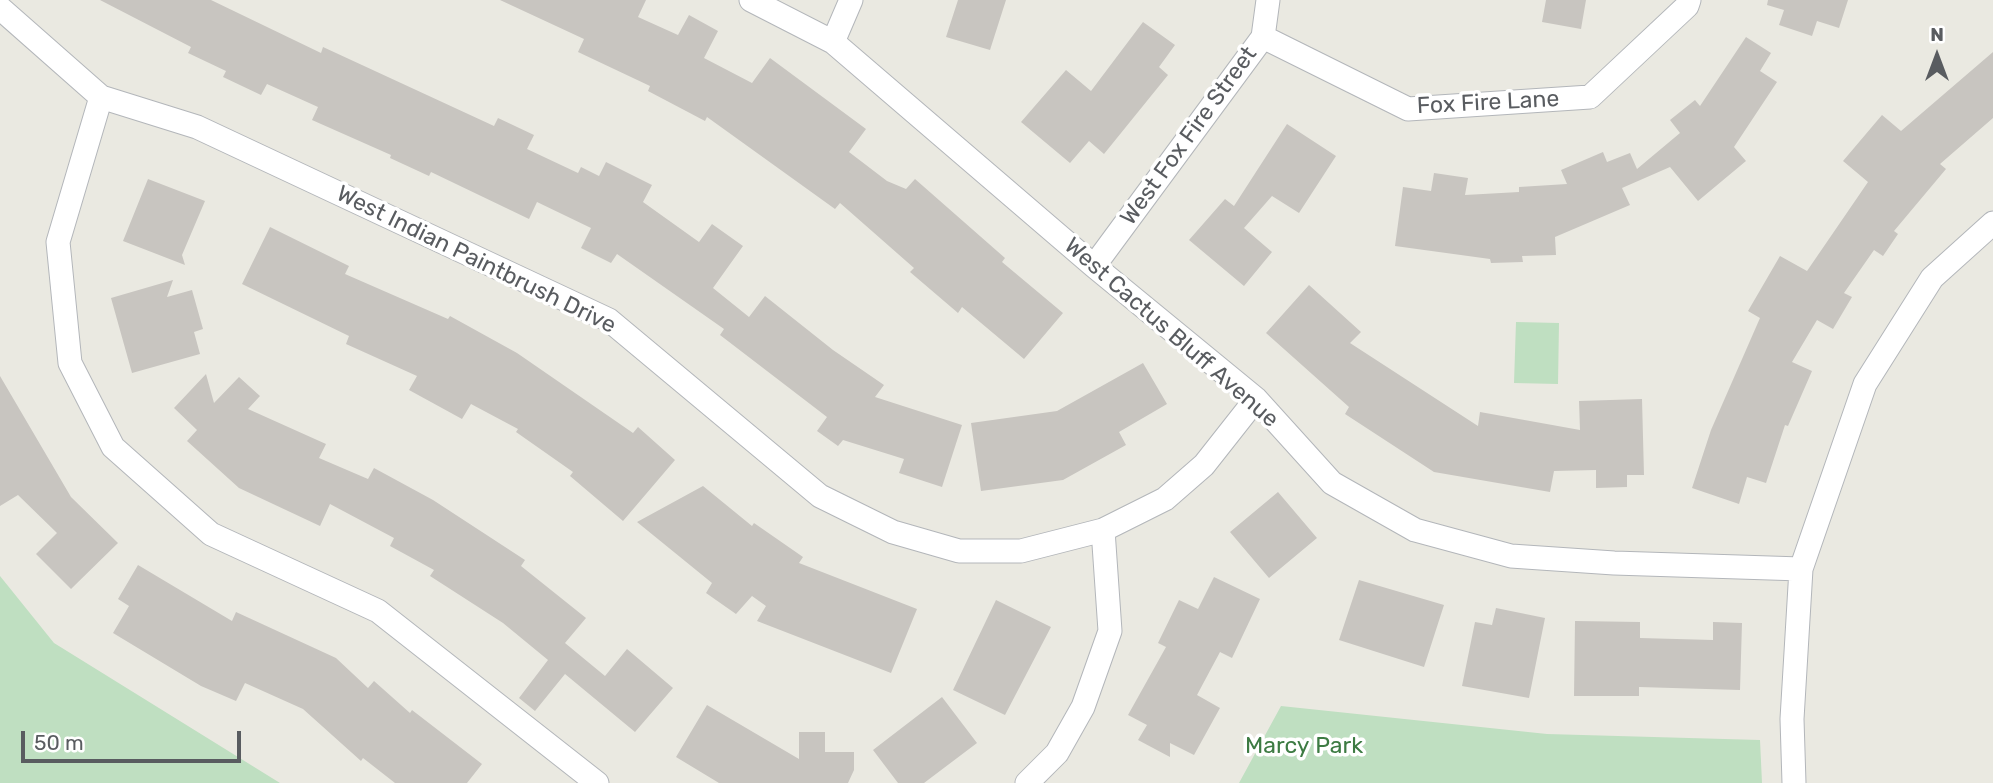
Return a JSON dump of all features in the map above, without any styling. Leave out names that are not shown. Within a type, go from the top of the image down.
[{"type":"street","name":"West Cactus Bluff Avenue","points":[[751,0],[833,42],[1094,266],[1256,399],[1332,483],[1415,530],[1511,556],[1614,563],[1801,569]]},
{"type":"street","points":[[833,42],[851,0]]},
{"type":"street","name":"West Fox Fire Street","points":[[1094,266],[1263,37],[1268,0]]},
{"type":"street","name":"Fox Fire Lane","points":[[1263,37],[1408,109],[1590,97],[1687,6],[1689,0]]},
{"type":"street","name":"West Indian Paintbrush Drive","points":[[0,8],[101,97],[197,127],[609,320],[820,496],[893,532],[959,551],[1021,551],[1103,530],[1165,499],[1204,466],[1256,399]]},
{"type":"street","points":[[101,97],[58,242],[71,363],[113,447],[211,534],[378,611],[597,783]]},
{"type":"street","points":[[1794,783],[1792,719],[1801,569],[1865,384],[1932,278],[1993,223]]},
{"type":"street","points":[[1027,783],[1057,753],[1083,707],[1110,631],[1103,530]]},
{"type":"green space","points":[[1516,322],[1559,323],[1558,384],[1514,383]]},
{"type":"green space","points":[[0,576],[54,643],[280,783],[0,783]]},
{"type":"green space","name":"Marcy Park","points":[[1281,706],[1547,734],[1760,740],[1762,783],[1239,783]]},
{"type":"building","points":[[100,0],[211,0],[321,53],[323,47],[494,126],[498,118],[534,135],[527,149],[578,173],[581,167],[599,176],[606,162],[652,185],[643,202],[699,242],[712,224],[743,246],[713,288],[749,317],[765,296],[833,350],[884,385],[875,397],[962,425],[942,487],[899,473],[904,459],[843,440],[838,446],[817,431],[827,417],[720,335],[724,329],[617,254],[611,263],[581,248],[591,228],[537,202],[529,219],[431,172],[429,176],[390,158],[391,155],[312,120],[318,107],[267,84],[261,95],[223,77],[226,71],[188,53],[191,47]]},
{"type":"building","points":[[500,0],[646,0],[638,17],[678,35],[689,15],[718,31],[704,58],[752,83],[770,58],[866,129],[849,152],[887,181],[906,189],[915,179],[1005,258],[1002,262],[1063,313],[1024,359],[962,307],[958,313],[910,272],[914,268],[840,203],[835,209],[707,117],[705,121],[648,91],[650,86],[578,52],[584,39]]},
{"type":"building","points":[[958,0],[1006,0],[990,50],[946,37]]},
{"type":"building","points":[[1546,0],[1586,0],[1581,29],[1542,22]]},
{"type":"building","points":[[1768,0],[1848,0],[1839,28],[1817,21],[1812,36],[1779,25],[1784,10],[1767,5]]},
{"type":"building","points":[[1143,22],[1175,45],[1159,67],[1168,75],[1104,154],[1089,141],[1070,163],[1021,122],[1066,70],[1091,91]]},
{"type":"building","points":[[1746,37],[1771,53],[1760,71],[1777,82],[1734,147],[1746,161],[1698,201],[1670,167],[1622,188],[1630,205],[1555,237],[1556,255],[1522,256],[1523,262],[1491,263],[1490,259],[1395,246],[1403,187],[1431,191],[1434,173],[1468,178],[1465,195],[1519,192],[1519,187],[1567,184],[1561,170],[1603,152],[1607,162],[1630,153],[1637,169],[1680,133],[1670,120],[1695,100],[1700,106]]},
{"type":"building","points":[[1993,52],[1993,118],[1940,164],[1946,169],[1894,231],[1898,234],[1883,256],[1874,250],[1844,293],[1852,297],[1833,329],[1817,320],[1792,362],[1812,371],[1788,426],[1785,425],[1766,483],[1747,477],[1739,504],[1692,488],[1711,430],[1760,318],[1748,311],[1780,256],[1807,271],[1868,182],[1843,161],[1882,115],[1901,131]]},
{"type":"building","points":[[1287,124],[1336,156],[1299,213],[1272,196],[1244,228],[1272,252],[1244,286],[1189,240],[1225,199],[1234,206]]},
{"type":"building","points":[[148,179],[205,201],[182,255],[185,265],[123,241]]},
{"type":"building","points":[[270,227],[349,266],[345,274],[448,319],[450,316],[517,353],[633,433],[638,427],[675,460],[623,521],[570,476],[573,472],[516,432],[518,429],[471,404],[462,419],[409,390],[417,376],[346,344],[349,336],[242,284]]},
{"type":"building","points":[[173,280],[167,297],[192,290],[203,329],[194,332],[200,354],[132,373],[111,298]]},
{"type":"building","points":[[1309,285],[1361,332],[1350,343],[1478,426],[1480,412],[1580,430],[1579,401],[1642,399],[1644,475],[1627,475],[1627,487],[1596,488],[1596,470],[1554,471],[1550,492],[1434,472],[1345,414],[1349,407],[1266,333]]},
{"type":"building","points":[[1143,363],[1167,404],[1119,432],[1126,445],[1063,480],[981,491],[971,423],[1057,411]]},
{"type":"building","points":[[206,374],[214,403],[239,377],[260,396],[248,409],[326,444],[319,458],[368,479],[374,468],[433,500],[525,560],[521,566],[586,618],[565,643],[605,676],[627,649],[673,688],[635,732],[565,674],[535,711],[519,698],[548,660],[503,623],[430,576],[434,570],[390,546],[394,538],[330,504],[320,526],[239,488],[187,441],[197,430],[174,408]]},
{"type":"building","points":[[0,376],[71,497],[118,543],[71,589],[36,554],[57,533],[18,495],[0,506]]},
{"type":"building","points":[[703,486],[752,526],[754,523],[803,557],[799,563],[917,609],[891,673],[757,621],[766,606],[752,596],[736,614],[706,593],[712,583],[637,522]]},
{"type":"building","points":[[1278,492],[1317,538],[1269,578],[1230,532]]},
{"type":"building","points":[[138,565],[232,621],[236,612],[336,658],[368,688],[374,681],[410,713],[412,710],[482,764],[467,783],[395,783],[363,758],[361,761],[303,709],[245,683],[236,701],[201,686],[113,633],[129,606],[118,599]]},
{"type":"building","points":[[1214,577],[1260,599],[1232,658],[1220,652],[1197,695],[1220,708],[1194,755],[1170,743],[1170,757],[1138,740],[1147,725],[1128,715],[1166,647],[1158,643],[1179,600],[1198,609]]},
{"type":"building","points":[[1359,580],[1444,605],[1424,667],[1339,640]]},
{"type":"building","points":[[996,600],[1051,627],[1005,715],[953,690]]},
{"type":"building","points":[[1496,608],[1545,618],[1529,698],[1462,686],[1475,622],[1492,625]]},
{"type":"building","points":[[1575,621],[1640,622],[1640,638],[1713,640],[1713,622],[1742,623],[1740,690],[1639,687],[1639,696],[1574,696]]},
{"type":"building","points":[[942,697],[977,743],[924,783],[898,783],[873,750]]},
{"type":"building","points":[[707,705],[799,759],[799,732],[825,732],[825,752],[854,752],[854,770],[848,783],[719,783],[676,757]]}]
